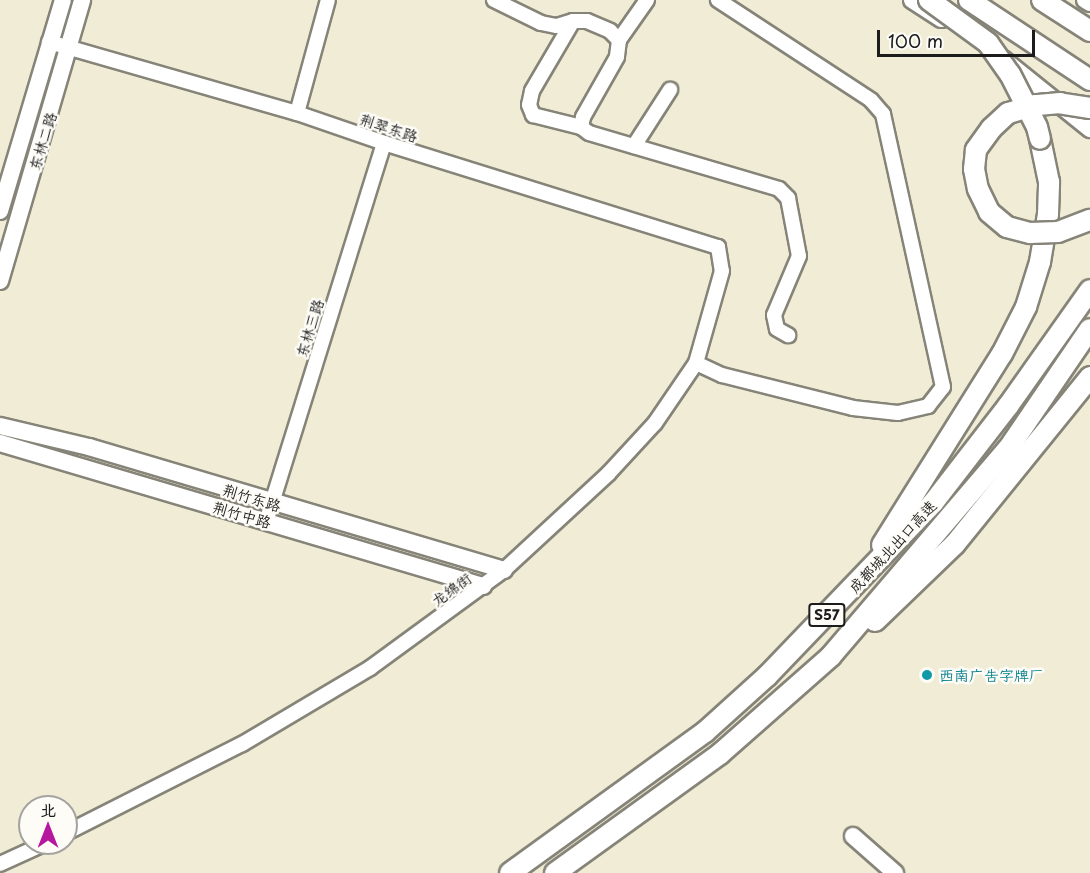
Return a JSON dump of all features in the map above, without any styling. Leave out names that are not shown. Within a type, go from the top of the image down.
[{"type":"highway","points":[[858,583],[1002,354],[1026,307],[1040,262],[1048,214],[1049,182],[1037,127],[1010,74],[988,43],[929,0]]},
{"type":"highway","points":[[969,0],[1090,80]]},
{"type":"highway","points":[[1042,0],[1090,31]]},
{"type":"highway","points":[[1090,108],[1060,103],[1035,105],[1008,113],[991,129],[976,150],[974,169],[978,189],[989,212],[1007,227],[1030,232],[1058,232],[1090,220]]},
{"type":"highway","name":"成都城北出口高速","points":[[510,873],[705,732],[767,676],[933,503],[1008,406],[1087,295]]},
{"type":"highway","name":"成都城北出口高速","points":[[555,873],[720,754],[831,656],[1008,449],[1090,329]]},
{"type":"highway","points":[[831,656],[885,614],[955,544],[1090,377]]},
{"type":"main road","name":"东林二路","points":[[0,211],[63,0]]},
{"type":"main road","name":"东林二路","points":[[0,281],[82,0]]},
{"type":"main road","points":[[912,0],[1004,60],[1090,129]]},
{"type":"main road","points":[[1085,0],[1090,3]]},
{"type":"main road","name":"荆竹东路","points":[[0,426],[89,447],[504,570]]},
{"type":"main road","name":"荆竹中路","points":[[0,443],[483,586]]},
{"type":"main road","points":[[853,836],[895,873]]},
{"type":"street","points":[[297,113],[328,0]]},
{"type":"street","points":[[494,0],[541,23],[557,26],[573,21],[587,21],[610,31],[619,40]]},
{"type":"street","points":[[581,127],[583,117],[616,57],[619,40],[647,0]]},
{"type":"street","points":[[696,363],[722,375],[853,408],[898,413],[928,406],[943,387],[883,114],[871,100],[718,0]]},
{"type":"street","points":[[573,21],[532,91],[529,105],[533,115],[581,127],[589,133],[779,189],[788,198],[799,256],[774,315],[777,329],[788,335]]},
{"type":"street","name":"荆翠东路","points":[[49,42],[297,113],[384,143],[718,247]]},
{"type":"street","points":[[633,146],[670,90]]},
{"type":"street","name":"东林三路","points":[[266,522],[384,143]]},
{"type":"street","name":"龙绵街","points":[[78,827],[243,744],[370,668],[504,570],[608,474],[655,423],[696,363],[722,271],[718,247]]},
{"type":"street","points":[[0,864],[20,855]]},
{"type":"place","name":"西南广告字牌厂","points":[[927,675]]}]
